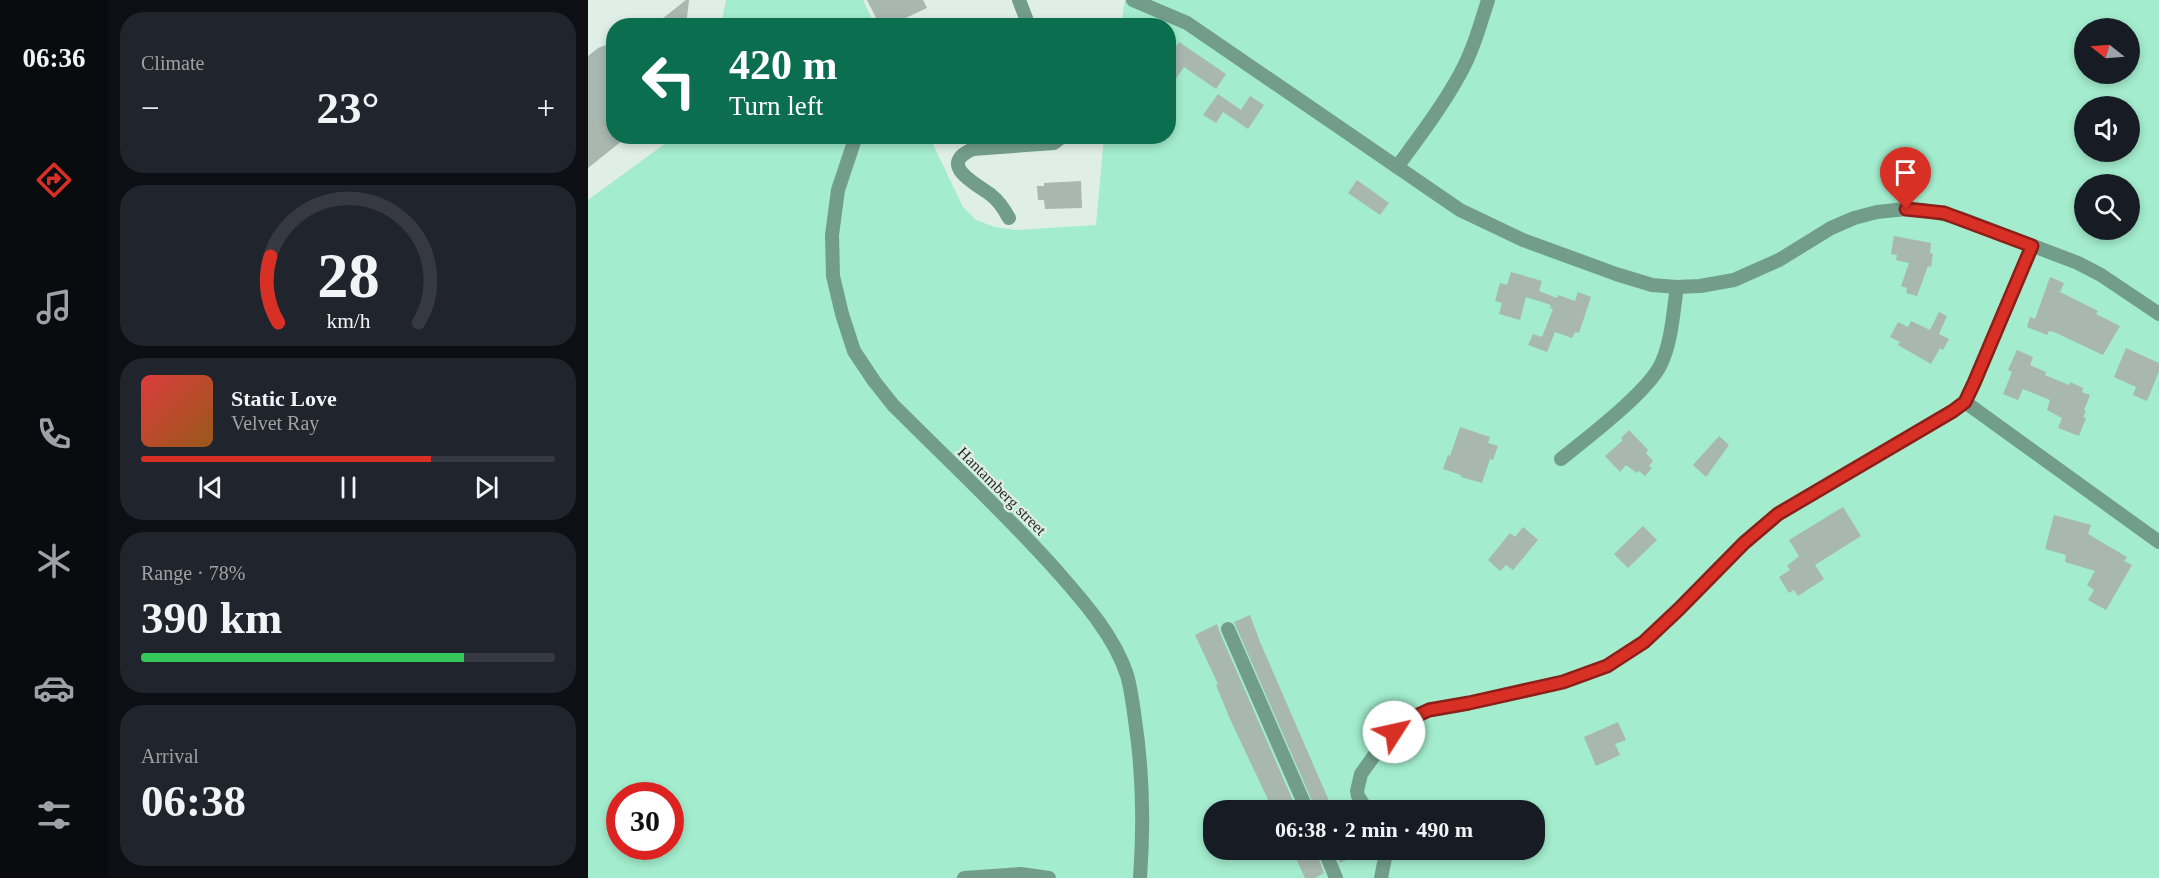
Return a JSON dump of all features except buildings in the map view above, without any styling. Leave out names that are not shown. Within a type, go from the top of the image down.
[{"type":"street","points":[[1019,0],[1026,18]]},
{"type":"street","points":[[1133,0],[1175,18]]},
{"type":"street","points":[[1397,166],[1434,116],[1461,73],[1488,0]]},
{"type":"street","points":[[1176,18],[1187,23],[1461,210],[1523,240],[1643,282],[1677,287],[1700,286],[1734,280],[1779,260],[1831,228],[1854,218],[1877,212],[1906,209],[1944,213],[2085,267],[2159,314]]},
{"type":"street","name":"Hantamberg street","points":[[853,144],[838,190],[832,235],[833,276],[842,314],[855,351],[893,405],[1028,539],[1070,586],[1100,622],[1117,653],[1127,675],[1141,758],[1144,827],[1140,878]]},
{"type":"street","points":[[1009,218],[992,195],[963,176],[959,169],[959,160],[964,153],[973,149],[1031,144]]},
{"type":"street","points":[[1361,800],[1357,791],[1361,774],[1369,761],[1394,732],[1416,716],[1429,710],[1563,682],[1607,666],[1644,642],[1688,601],[1744,543],[1778,514],[1965,402],[2032,246]]},
{"type":"street","points":[[1562,459],[1634,397],[1654,376],[1666,351],[1677,287]]},
{"type":"street","points":[[1965,402],[2159,542]]},
{"type":"street","points":[[1228,629],[1303,800]]},
{"type":"street","points":[[1329,860],[1336,878]]},
{"type":"street","points":[[1382,878],[1385,860]]},
{"type":"street","points":[[964,878],[1021,874],[1049,878]]},
{"type":"green space","points":[[726,0],[863,0],[872,18],[722,18]]},
{"type":"green space","points":[[1125,0],[2159,0],[2159,878],[588,878],[588,200],[664,144],[933,144],[963,207],[976,220],[995,227],[1016,230],[1096,225],[1103,144],[1176,144],[1176,18],[1122,18]]},
{"type":"route","points":[[1394,732],[1416,716],[1429,710],[1563,682],[1607,666],[1625,656],[1644,642],[1744,543],[1778,514],[1965,402],[2032,246],[1944,213],[1906,209]]}]
